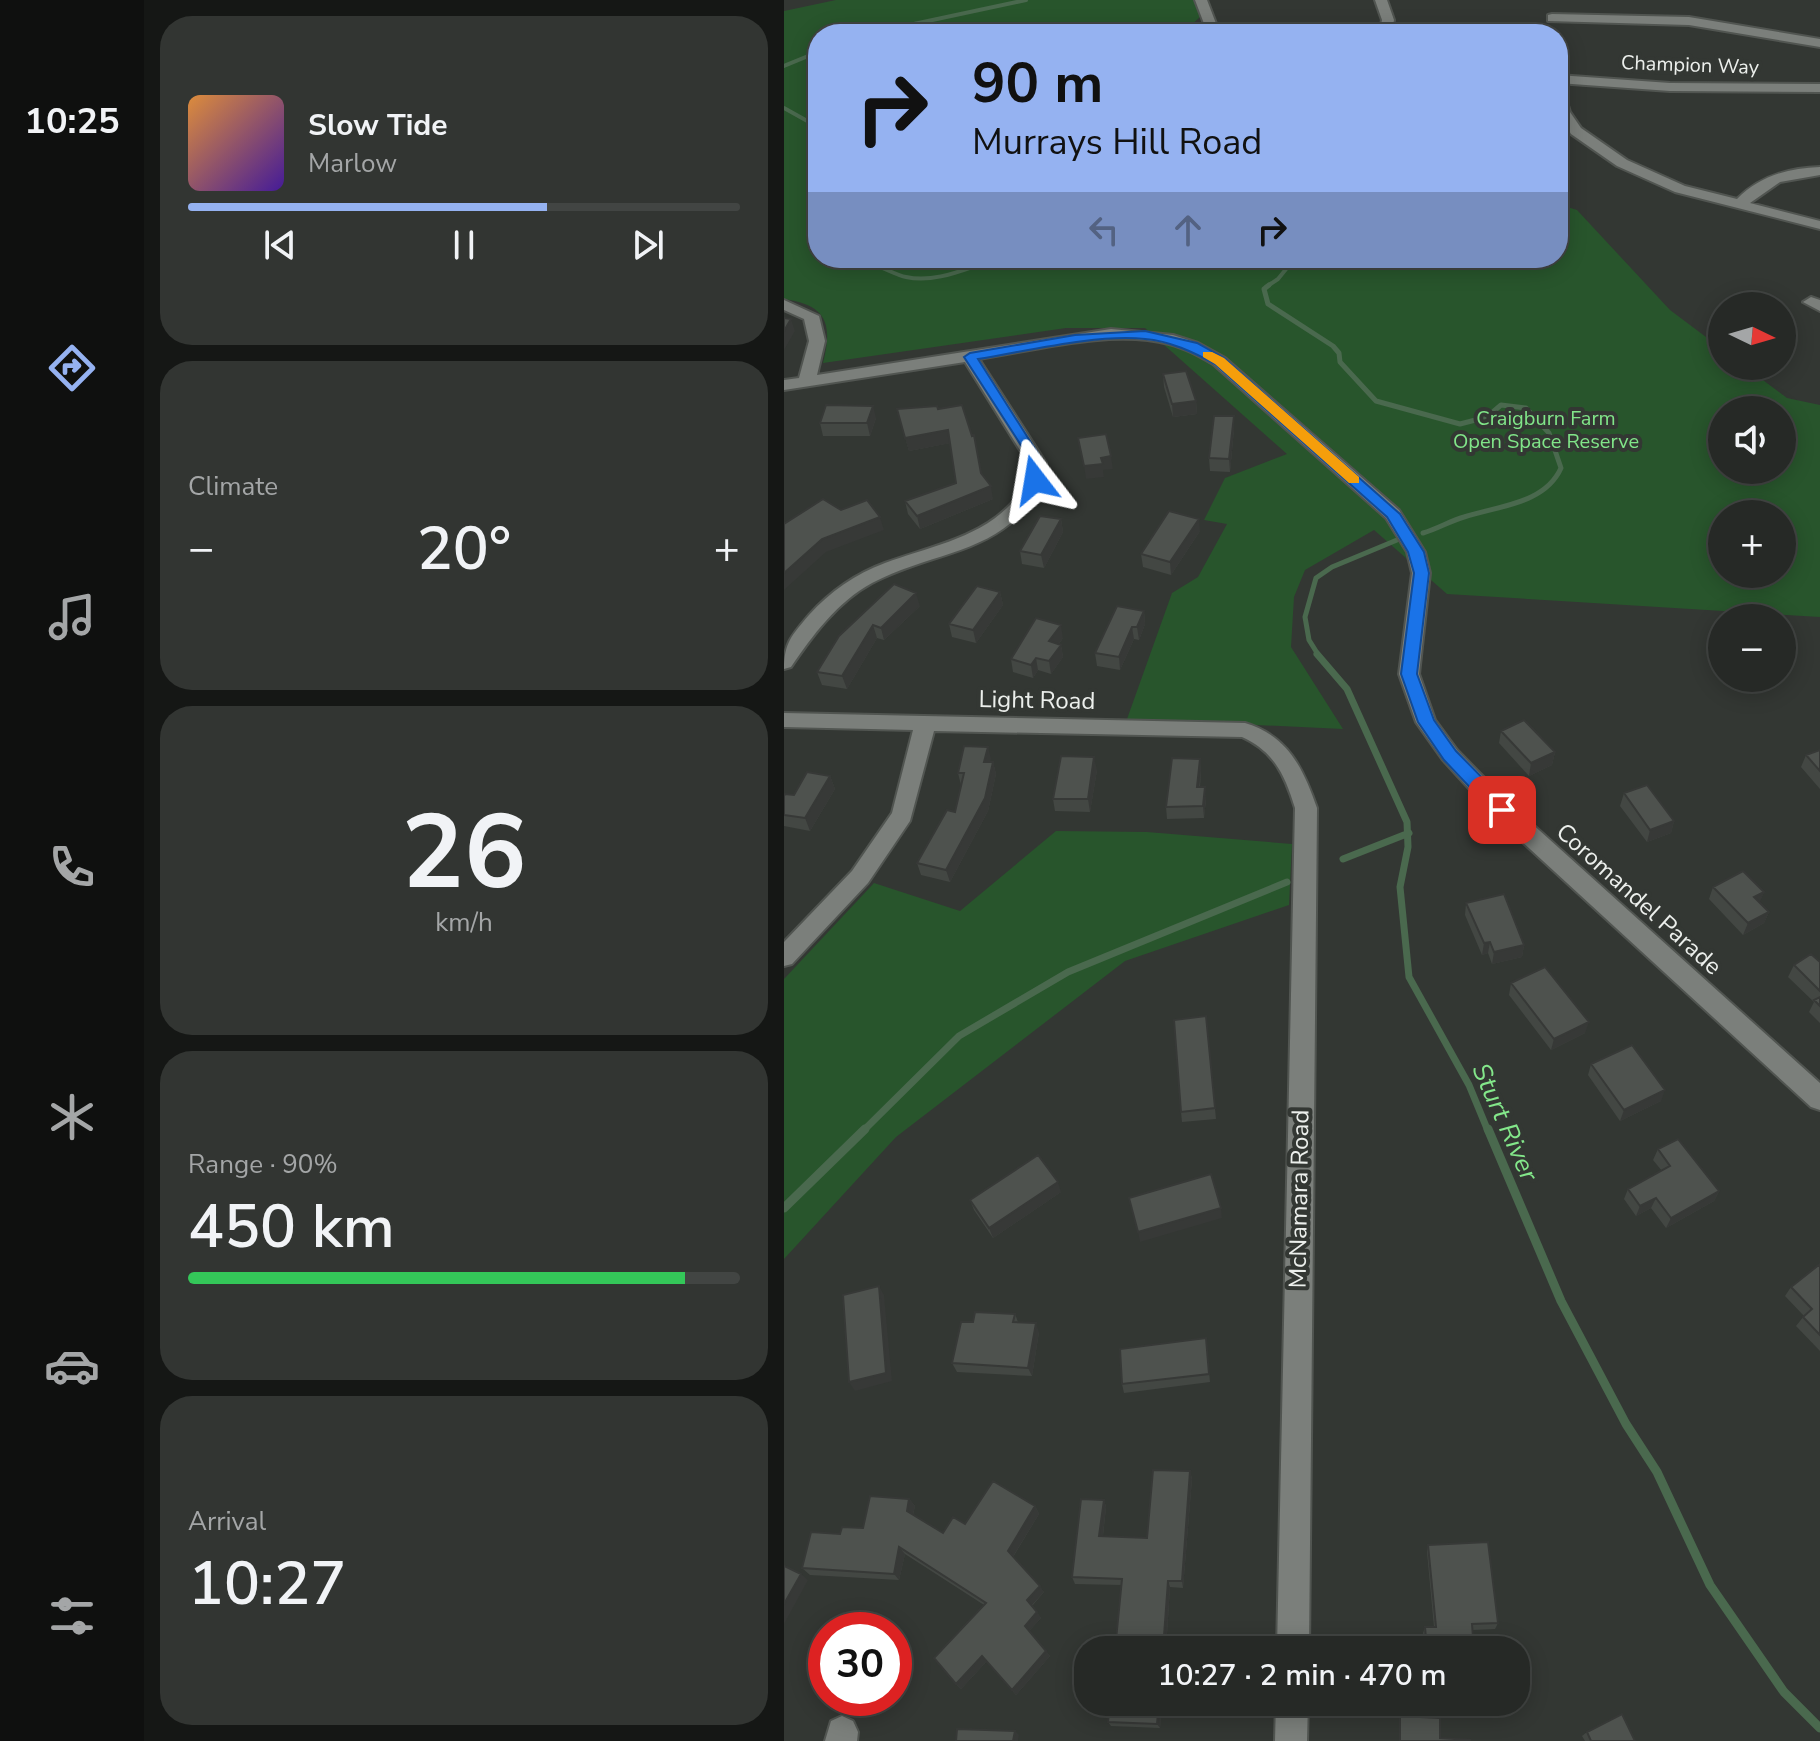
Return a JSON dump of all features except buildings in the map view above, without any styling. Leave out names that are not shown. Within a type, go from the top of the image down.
[{"type":"street","points":[[1201,0],[1210,24]]},
{"type":"street","points":[[1381,0],[1387,24]]},
{"type":"street","points":[[1550,0],[1553,24]]},
{"type":"street","points":[[1552,18],[1690,15],[1820,43]]},
{"type":"street","name":"Champion Way","points":[[1568,80],[1670,87],[1820,88]]},
{"type":"street","points":[[1568,122],[1576,131],[1622,163],[1680,189],[1820,225]]},
{"type":"street","points":[[1739,206],[1754,188],[1775,176],[1820,171]]},
{"type":"street","points":[[784,305],[811,316],[817,328],[818,341],[806,382]]},
{"type":"street","name":"Coromandel Parade","points":[[784,385],[1111,334],[1145,335],[1192,346],[1219,361],[1395,517],[1412,546],[1421,573],[1409,674],[1426,722],[1450,755],[1502,810],[1820,1099]]},
{"type":"street","points":[[784,662],[805,630],[864,580],[993,528],[1013,514],[1025,498],[1035,480],[1037,463],[970,357]]},
{"type":"street","name":"Light Road","points":[[784,720],[1245,730],[1267,739],[1283,753]]},
{"type":"street","points":[[784,957],[860,877],[902,815],[925,724]]},
{"type":"street","name":"McNamara Road","points":[[1283,753],[1306,808],[1293,1636]]},
{"type":"street","points":[[1291,1741],[1292,1716]]},
{"type":"green space","name":"Craigburn Farm Open Space Reserve","points":[[836,0],[1207,0],[1202,15],[1193,24],[808,24],[808,268],[1568,268],[1568,207],[1577,210],[1670,310],[1708,338],[1708,380],[1763,380],[1784,396],[1708,396],[1708,484],[1796,484],[1796,400],[1820,405],[1820,617],[1796,616],[1796,604],[1708,604],[1708,610],[1447,594],[1374,530],[1305,570],[1294,597],[1291,647],[1343,729],[1127,719],[1172,593],[1198,577],[1227,524],[1204,520],[1225,478],[1287,454],[1145,328],[1066,328],[823,363],[827,337],[823,319],[810,306],[784,299],[784,11]]},
{"type":"green space","points":[[1056,831],[1147,832],[1292,844],[1289,905],[1125,961],[896,1137],[784,1259],[784,979],[874,883],[960,911]]},
{"type":"waterway","name":"Sturt River","points":[[914,24],[1026,0]]},
{"type":"waterway","name":"Sturt River","points":[[784,66],[808,56]]},
{"type":"waterway","name":"Sturt River","points":[[784,108],[808,121]]},
{"type":"waterway","name":"Sturt River","points":[[882,268],[918,279],[969,268]]},
{"type":"waterway","name":"Sturt River","points":[[1269,285],[1287,268]]},
{"type":"waterway","name":"Sturt River","points":[[1269,285],[1264,289],[1268,304],[1333,346],[1339,353],[1340,362],[1376,401],[1460,424],[1487,417],[1501,405],[1526,408],[1549,433],[1561,468],[1544,489],[1519,502],[1423,533]]},
{"type":"waterway","name":"Sturt River","points":[[1319,656],[1309,640],[1305,617],[1316,578],[1332,567],[1397,540]]},
{"type":"waterway","name":"Sturt River","points":[[1317,654],[1347,689],[1407,822],[1407,834]]},
{"type":"waterway","points":[[1343,859],[1407,834]]},
{"type":"waterway","name":"Sturt River","points":[[1407,834],[1400,887],[1409,977],[1469,1085],[1488,1131]]},
{"type":"waterway","points":[[863,1131],[959,1036],[1068,972],[1287,882]]},
{"type":"waterway","points":[[784,1208],[865,1129]]},
{"type":"waterway","name":"Sturt River","points":[[1488,1129],[1561,1301],[1626,1424],[1657,1472],[1710,1585],[1784,1692],[1820,1728]]},
{"type":"slow traffic","points":[[1208,355],[1219,361],[1354,480]]},
{"type":"route","points":[[1035,480],[1037,463],[1031,450],[970,357],[1111,334],[1167,338],[1192,346],[1219,361],[1393,514],[1416,552],[1421,573],[1409,674],[1426,722],[1450,755],[1502,810]]}]
